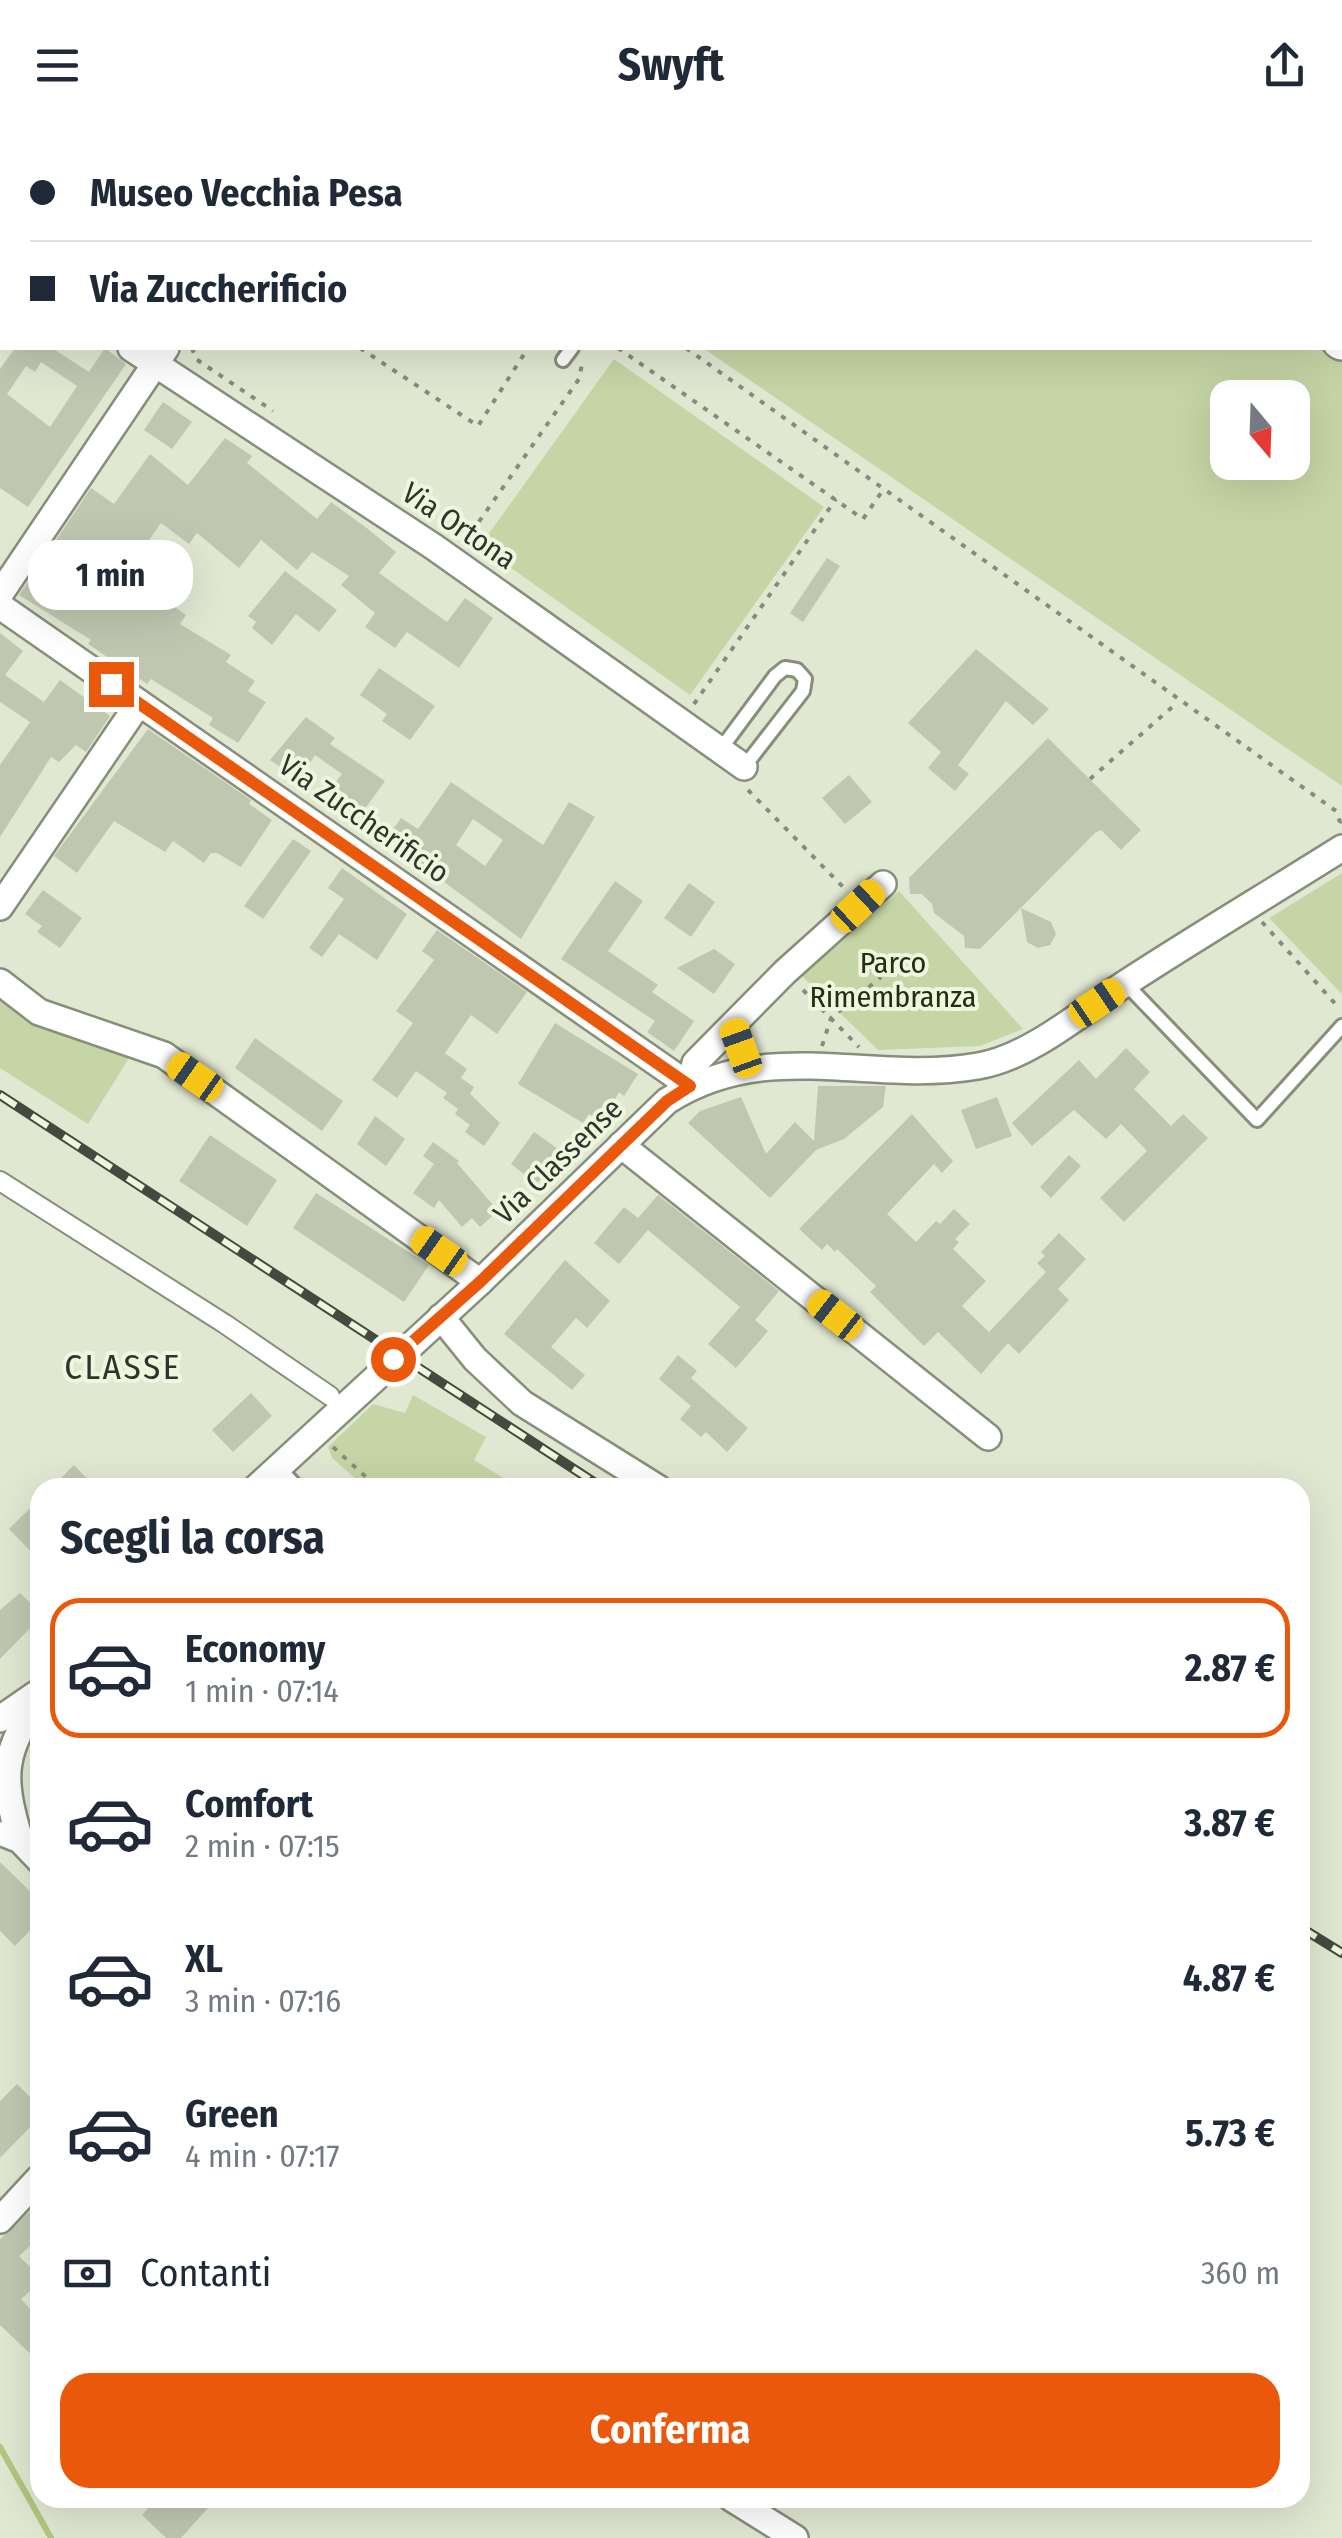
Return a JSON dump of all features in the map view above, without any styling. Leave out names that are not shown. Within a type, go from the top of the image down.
[{"type":"street","name":"Via Ortona","points":[[161,356],[438,541],[744,767]]},
{"type":"street","points":[[0,594],[161,356]]},
{"type":"street","name":"Via Zuccherificio","points":[[0,606],[690,1086]]},
{"type":"street","points":[[0,907],[139,703]]},
{"type":"street","name":"Via Classense","points":[[266,1478],[480,1282],[667,1101],[690,1086],[741,1069],[768,1065],[981,1066],[1040,1041],[1342,848]]},
{"type":"street","points":[[690,1086],[694,1062],[785,972],[883,884]]},
{"type":"street","points":[[0,982],[40,1012],[164,1056],[480,1282]]},
{"type":"street","points":[[733,1024],[741,1048],[748,1056],[768,1065]]},
{"type":"street","points":[[621,1145],[988,1436]]},
{"type":"street","points":[[0,1181],[225,1324],[330,1396]]},
{"type":"street","points":[[441,1317],[475,1359],[522,1403],[642,1478]]},
{"type":"street","points":[[0,1719],[30,1700]]},
{"type":"street","points":[[30,1711],[18,1732],[3,1776],[10,1836],[30,1853]]},
{"type":"street","points":[[0,2220],[30,2188]]},
{"type":"street","points":[[746,2508],[795,2538]]},
{"type":"lane","points":[[563,360],[578,352]]},
{"type":"lane","points":[[720,750],[775,676],[785,668],[797,670],[805,679],[803,691],[744,767]]},
{"type":"lane","points":[[1126,984],[1257,1120],[1342,1026]]},
{"type":"lane","points":[[278,1466],[291,1478]]},
{"type":"path","points":[[363,350],[478,426],[527,350]]},
{"type":"path","points":[[621,350],[863,519],[885,488]]},
{"type":"path","points":[[689,350],[1336,812]]},
{"type":"path","points":[[464,543],[579,379],[578,352]]},
{"type":"path","points":[[694,704],[836,499]]},
{"type":"path","points":[[1090,779],[1178,702]]},
{"type":"path","points":[[744,767],[744,787],[850,894]]},
{"type":"path","points":[[1260,920],[1342,1012]]},
{"type":"path","points":[[785,972],[879,1067]]},
{"type":"path","points":[[822,1051],[830,1018],[880,976]]},
{"type":"path","points":[[328,1442],[367,1478]]},
{"type":"green space","points":[[706,350],[1327,350],[1342,360],[1342,786]]},
{"type":"green space","points":[[614,359],[824,507],[690,695],[480,546]]},
{"type":"green space","points":[[1342,873],[1342,994],[1269,918]]},
{"type":"green space","name":"Parco Rimembranza","points":[[899,891],[1023,1029],[980,1046],[878,1050],[802,976]]},
{"type":"green space","points":[[0,995],[35,1017],[129,1058],[88,1124],[0,1068]]},
{"type":"green space","points":[[413,1395],[486,1437],[474,1460],[503,1478],[355,1478],[332,1458],[328,1447],[373,1404],[405,1413]]},
{"type":"building","points":[[14,350],[55,350],[89,372],[104,350],[126,364],[28,507],[0,488],[0,369]],"holes":[[[41,362],[77,386],[50,427],[7,394],[26,366],[35,372]]]},
{"type":"building","points":[[163,402],[192,422],[172,449],[144,430]]},
{"type":"building","points":[[225,438],[252,456],[247,463],[317,519],[331,502],[396,552],[379,573],[447,622],[465,598],[493,618],[459,668],[407,632],[395,648],[365,627],[375,613],[341,585],[349,576],[312,552],[297,570],[261,540],[239,568],[197,533],[189,544],[161,523],[125,575],[160,602],[177,578],[190,587],[175,607],[186,615],[180,624],[231,655],[226,662],[255,681],[248,691],[266,702],[238,743],[209,725],[213,718],[151,679],[147,684],[88,644],[91,640],[19,595],[91,488],[114,504],[150,454],[188,485]]},
{"type":"building","points":[[827,558],[840,566],[803,622],[790,613]]},
{"type":"building","points":[[285,571],[337,610],[319,632],[296,614],[272,645],[252,628],[256,622],[248,616]]},
{"type":"building","points":[[0,633],[23,651],[5,675],[44,702],[60,680],[110,716],[86,752],[76,745],[59,762],[51,757],[0,837],[0,765],[30,722],[0,702]]},
{"type":"building","points":[[976,649],[1049,709],[1033,725],[1006,701],[958,765],[969,774],[955,791],[928,768],[941,752],[908,723]]},
{"type":"building","points":[[379,668],[435,706],[410,740],[382,721],[387,714],[360,695]]},
{"type":"building","points":[[306,717],[335,738],[330,744],[385,781],[359,817],[327,794],[342,774],[315,755],[299,780],[270,760]]},
{"type":"building","points":[[148,729],[251,800],[249,804],[272,820],[241,867],[217,853],[211,853],[204,863],[173,841],[165,852],[114,821],[77,873],[54,856]]},
{"type":"building","points":[[1048,738],[1141,830],[1121,850],[1101,830],[1095,833],[980,949],[965,948],[964,936],[934,913],[932,904],[922,894],[910,894],[909,878]]},
{"type":"building","points":[[849,775],[872,802],[845,824],[822,798]]},
{"type":"building","points":[[451,782],[543,845],[569,802],[595,817],[521,939],[386,839],[401,818],[418,829]],"holes":[[[473,819],[503,840],[485,866],[456,845]]]},
{"type":"building","points":[[293,839],[311,851],[263,919],[244,906]]},
{"type":"building","points":[[342,868],[407,914],[377,960],[339,934],[322,957],[309,948],[344,899],[328,888]]},
{"type":"building","points":[[615,881],[643,901],[608,951],[658,985],[652,992],[694,1021],[674,1051],[647,1032],[655,1021],[561,959]]},
{"type":"building","points":[[689,883],[715,902],[691,937],[664,918]]},
{"type":"building","points":[[43,890],[82,918],[60,948],[37,932],[42,926],[25,914]]},
{"type":"building","points":[[1021,908],[1051,922],[1056,934],[1050,945],[1038,948],[1027,942]]},
{"type":"building","points":[[437,930],[527,992],[497,1034],[471,1015],[445,1053],[467,1069],[461,1078],[474,1087],[470,1094],[500,1123],[484,1146],[465,1132],[470,1125],[443,1098],[447,1093],[416,1071],[397,1098],[372,1080],[413,1023],[396,1011],[434,960],[422,951]]},
{"type":"building","points":[[714,949],[735,964],[714,994],[677,968]]},
{"type":"building","points":[[555,1023],[638,1074],[624,1096],[619,1092],[611,1106],[605,1102],[596,1118],[589,1114],[583,1123],[518,1084]]},
{"type":"building","points":[[255,1038],[343,1101],[322,1131],[235,1068]]},
{"type":"building","points":[[1126,1048],[1150,1072],[1134,1089],[1171,1126],[1183,1114],[1208,1138],[1124,1222],[1100,1198],[1147,1151],[1121,1124],[1106,1139],[1074,1110],[1032,1146],[1012,1123],[1079,1060],[1096,1079]]},
{"type":"building","points":[[818,1086],[886,1086],[883,1107],[844,1139],[816,1150],[770,1198],[688,1123],[700,1111],[741,1097],[766,1154],[795,1122],[814,1141]]},
{"type":"building","points":[[997,1097],[1012,1136],[976,1149],[961,1110]]},
{"type":"building","points":[[912,1114],[953,1161],[942,1173],[934,1164],[887,1214],[916,1242],[954,1209],[970,1224],[955,1239],[959,1242],[953,1249],[986,1281],[962,1306],[989,1332],[1046,1272],[1037,1263],[1045,1256],[1041,1252],[1059,1233],[1086,1259],[1058,1289],[1069,1300],[1019,1354],[1008,1343],[981,1374],[938,1332],[924,1346],[870,1292],[876,1286],[837,1249],[835,1252],[827,1244],[822,1250],[799,1229]]},
{"type":"building","points":[[375,1116],[405,1139],[386,1166],[357,1144]]},
{"type":"building","points":[[534,1132],[561,1151],[537,1184],[511,1164]]},
{"type":"building","points":[[210,1135],[277,1180],[247,1226],[179,1181]]},
{"type":"building","points":[[433,1142],[459,1161],[498,1211],[480,1227],[472,1218],[462,1227],[439,1200],[434,1208],[413,1193],[434,1164],[423,1156]]},
{"type":"building","points":[[1069,1155],[1081,1166],[1051,1198],[1040,1187]]},
{"type":"building","points":[[316,1193],[429,1265],[404,1302],[293,1228]]},
{"type":"building","points":[[658,1195],[779,1291],[755,1320],[768,1331],[736,1368],[708,1344],[740,1307],[648,1230],[619,1264],[594,1243],[624,1207],[638,1218]]},
{"type":"building","points":[[565,1260],[610,1301],[587,1328],[576,1318],[551,1347],[585,1375],[572,1390],[504,1334]]},
{"type":"building","points":[[678,1355],[697,1371],[691,1378],[748,1428],[727,1452],[706,1432],[701,1437],[680,1419],[691,1406],[659,1379]]},
{"type":"building","points":[[251,1393],[272,1416],[233,1452],[212,1430]]},
{"type":"building","points":[[74,1465],[86,1478],[61,1478]]},
{"type":"building","points":[[30,1508],[30,1551],[9,1529]]},
{"type":"building","points":[[20,1593],[30,1602],[30,1628],[0,1659],[0,1610]]},
{"type":"building","points":[[0,1862],[30,1891],[30,1930],[15,1946],[0,1931]]},
{"type":"building","points":[[17,2084],[30,2097],[30,2127],[0,2158],[0,2101]]},
{"type":"building","points":[[30,2213],[30,2246],[19,2256],[30,2267],[30,2291],[21,2299],[30,2309],[30,2354],[0,2325],[0,2239]]},
{"type":"building","points":[[148,2508],[208,2508],[181,2538],[166,2538],[142,2515]]},
{"type":"waterway","points":[[0,2447],[30,2501]]},
{"type":"waterway","points":[[34,2508],[51,2538]]},
{"type":"railway","points":[[0,1095],[588,1478]]},
{"type":"railway","points":[[1310,1933],[1342,1953]]},
{"type":"district","name":"CLASSE","points":[[123,1367]]},
{"type":"route","points":[[111,684],[690,1086],[667,1101],[480,1282],[393,1359]]}]
